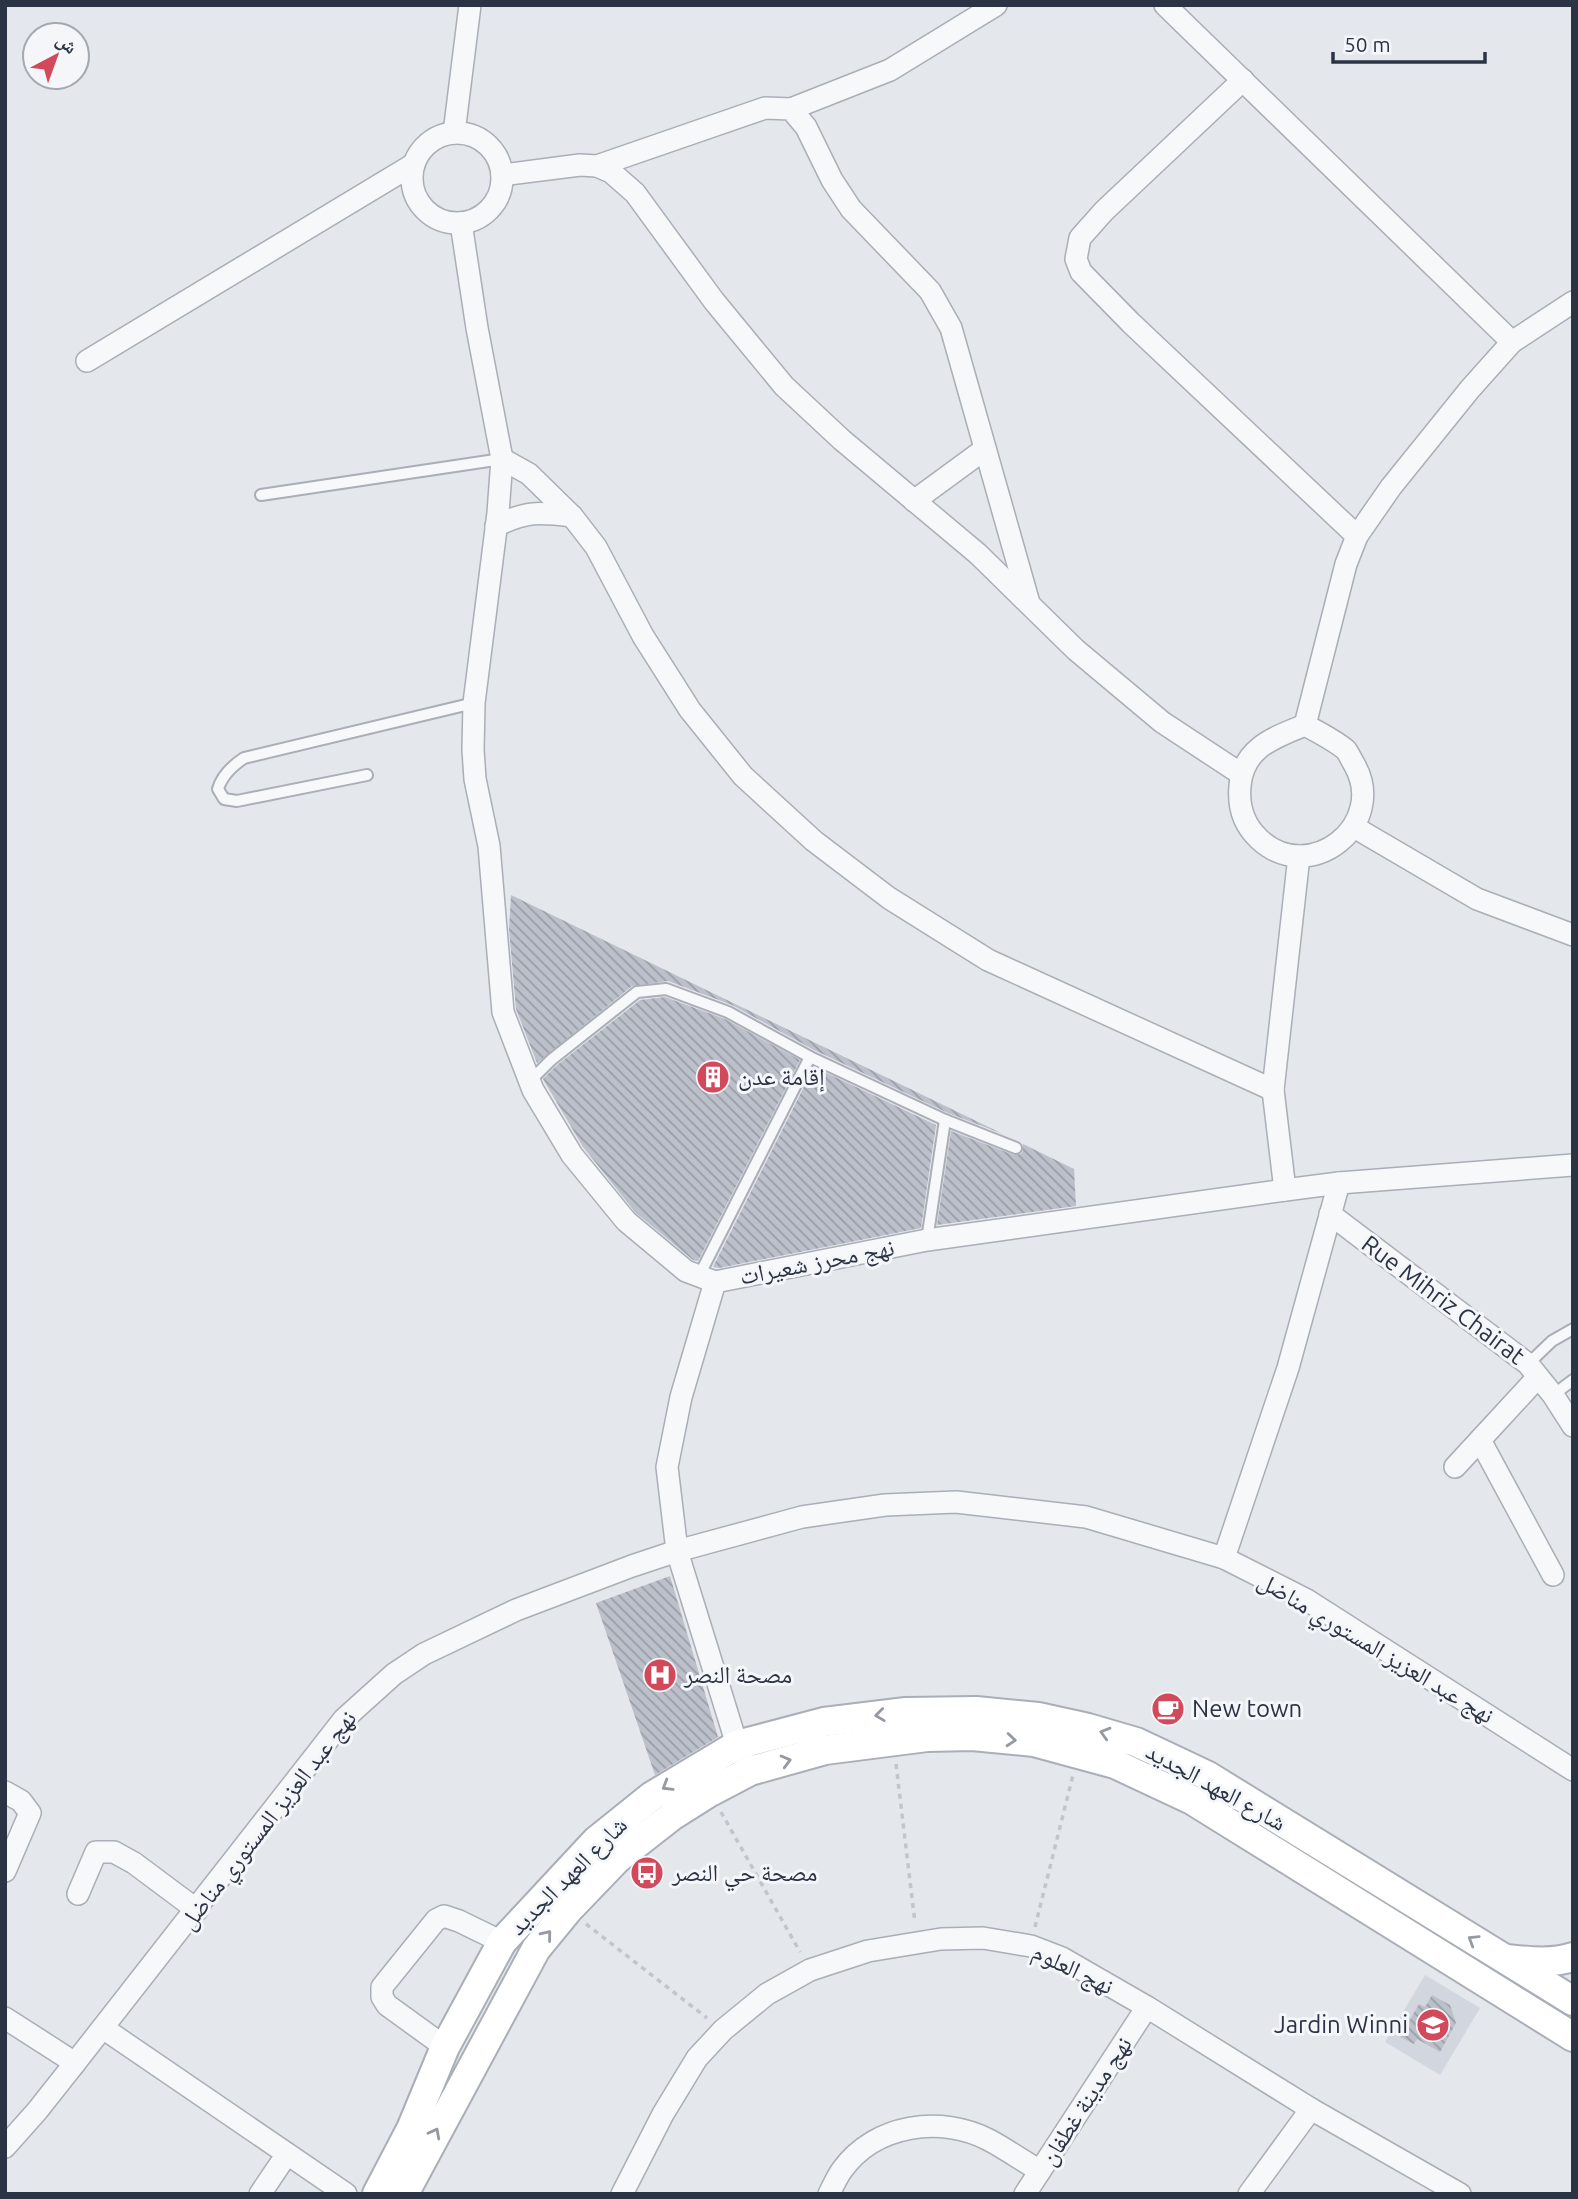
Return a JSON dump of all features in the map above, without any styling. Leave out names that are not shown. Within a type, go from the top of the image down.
[{"type":"main road","name":"شارع العهد الجديد","points":[[377,2194],[411,2129],[445,2047],[502,1942],[596,1840],[652,1796],[737,1745],[824,1721],[906,1712],[976,1711],[1038,1717],[1136,1742],[1208,1776],[1573,2001]]},
{"type":"main road","name":"شارع العهد الجديد","points":[[404,2194],[536,1949],[568,1910],[617,1859],[672,1816],[710,1792],[750,1771],[825,1750],[927,1737],[972,1736],[1034,1742],[1115,1764],[1192,1800],[1569,2027]]},
{"type":"main road","points":[[1503,1958],[1532,1962],[1573,1957]]},
{"type":"street","points":[[454,133],[470,5]]},
{"type":"street","points":[[597,166],[765,108],[791,109],[890,70],[996,5]]},
{"type":"street","points":[[1165,5],[1511,342]]},
{"type":"street","points":[[1242,80],[1104,211],[1080,239],[1076,258],[1081,272],[1131,323],[1357,536]]},
{"type":"street","points":[[791,109],[806,127],[832,180],[851,209],[930,291],[951,328],[1030,604]]},
{"type":"street","points":[[454,133],[471,136],[486,144],[497,159],[502,175],[499,192],[491,208],[477,219],[461,223],[443,221],[428,213],[416,199],[412,182],[414,164],[423,149],[437,138],[454,133]]},
{"type":"street","points":[[87,361],[414,164]]},
{"type":"street","points":[[502,175],[580,165],[597,166],[611,172],[635,193],[713,301],[784,386],[842,440],[978,554],[1076,650],[1162,722],[1241,774]]},
{"type":"street","points":[[461,223],[477,328],[502,459],[474,703],[474,769],[489,846],[503,1012],[530,1081],[572,1155],[626,1221],[686,1271],[707,1279]]},
{"type":"street","points":[[1305,725],[1346,564],[1357,536],[1470,389],[1511,342],[1573,302]]},
{"type":"street","points":[[914,501],[985,449]]},
{"type":"street","points":[[502,459],[529,474],[572,516],[596,547],[643,636],[690,710],[743,776],[814,841],[889,898],[988,960],[1273,1090]]},
{"type":"street","points":[[496,526],[517,516],[541,512],[572,516]]},
{"type":"street","points":[[1305,725],[1347,751],[1360,774],[1363,801],[1354,827],[1339,843],[1320,853],[1298,856],[1281,853],[1265,845],[1252,832],[1243,817],[1238,799],[1241,774],[1250,757],[1271,738],[1305,725]]},
{"type":"street","points":[[1354,827],[1477,899],[1573,935]]},
{"type":"street","points":[[1284,1190],[1273,1090],[1298,856]]},
{"type":"street","name":"نهج محرز شعيرات","points":[[750,1771],[737,1745],[677,1551],[667,1467],[707,1279],[926,1240],[1284,1190],[1339,1183],[1573,1165]]},
{"type":"street","points":[[1224,1558],[1288,1368],[1339,1183]]},
{"type":"street","name":"Rue Mihriz Chairat","points":[[1330,1214],[1533,1370],[1573,1426]]},
{"type":"street","points":[[1455,1467],[1480,1440],[1533,1370]]},
{"type":"street","points":[[1480,1440],[1553,1575]]},
{"type":"street","name":"نهج عبد العزيز المستوري مناضل","points":[[5,2147],[197,1910],[344,1719],[394,1674],[424,1654],[516,1610],[677,1551],[802,1517],[885,1506],[956,1502],[1086,1517],[1224,1558],[1307,1600],[1573,1770]]},
{"type":"street","points":[[5,1792],[21,1801],[30,1813],[5,1871]]},
{"type":"street","points":[[78,1894],[96,1852],[114,1852],[134,1863],[197,1910]]},
{"type":"street","points":[[445,2047],[387,2005],[382,1997],[382,1987],[436,1920],[444,1916],[502,1942]]},
{"type":"street","name":"نهج العلوم","points":[[622,2194],[663,2114],[697,2058],[723,2030],[767,1994],[810,1970],[868,1951],[941,1939],[984,1938],[1031,1946],[1062,1958],[1147,2007],[1311,2109],[1460,2194]]},
{"type":"street","name":"نهج مدينة غطفان","points":[[1025,2194],[1147,2007]]},
{"type":"street","points":[[5,2018],[75,2063]]},
{"type":"street","points":[[103,2028],[346,2194]]},
{"type":"street","points":[[1249,2194],[1311,2109]]},
{"type":"street","points":[[829,2194],[843,2169],[864,2148],[885,2134],[919,2127],[954,2127],[988,2139],[1040,2171]]},
{"type":"street","points":[[260,2194],[287,2154]]},
{"type":"lane","points":[[261,495],[502,459]]},
{"type":"lane","points":[[367,775],[237,801],[224,799],[218,789],[232,766],[244,758],[474,703]]},
{"type":"lane","points":[[530,1081],[551,1060],[638,992],[666,989],[728,1012],[810,1057],[945,1120],[1016,1148]]},
{"type":"lane","points":[[707,1279],[810,1057]]},
{"type":"lane","points":[[926,1240],[945,1120]]},
{"type":"lane","points":[[1533,1370],[1552,1341],[1573,1329]]},
{"type":"lane","points":[[1553,1395],[1573,1380]]},
{"type":"path","points":[[893,1741],[917,1943]]},
{"type":"path","points":[[1031,1946],[1078,1752]]},
{"type":"path","points":[[710,1792],[810,1970]]},
{"type":"path","points":[[568,1910],[723,2030]]},
{"type":"shaded area","name":"Jardin Winni","points":[[1425,1975],[1480,2008],[1440,2075],[1385,2042]]},
{"type":"building","points":[[511,895],[1003,1134],[948,1113],[814,1050],[732,1005],[668,981],[632,986],[537,1063],[516,1009],[509,929]]},
{"type":"building","points":[[665,997],[725,1019],[800,1060],[698,1261],[693,1260],[635,1212],[583,1147],[543,1079],[640,1000]]},
{"type":"building","points":[[814,1067],[936,1125],[921,1228],[713,1267]]},
{"type":"building","points":[[951,1131],[1014,1155],[1021,1154],[1023,1144],[1074,1169],[1076,1206],[937,1225]]},
{"type":"building","name":"مصحة النصر","points":[[670,1576],[718,1737],[655,1775],[596,1603]]},
{"type":"building","points":[[1432,1995],[1450,2005],[1456,2023],[1440,2052],[1417,2039],[1414,2044],[1400,2037],[1419,2004],[1425,2007]]},
{"type":"place","name":"إقامة عدن","points":[[713,1077]]},
{"type":"place","name":"مصحة النصر","points":[[660,1675]]},
{"type":"place","name":"New town","points":[[1168,1709]]},
{"type":"place","name":"مصحة حي النصر","points":[[647,1873]]},
{"type":"place","name":"Jardin Winni","points":[[1433,2025]]}]
